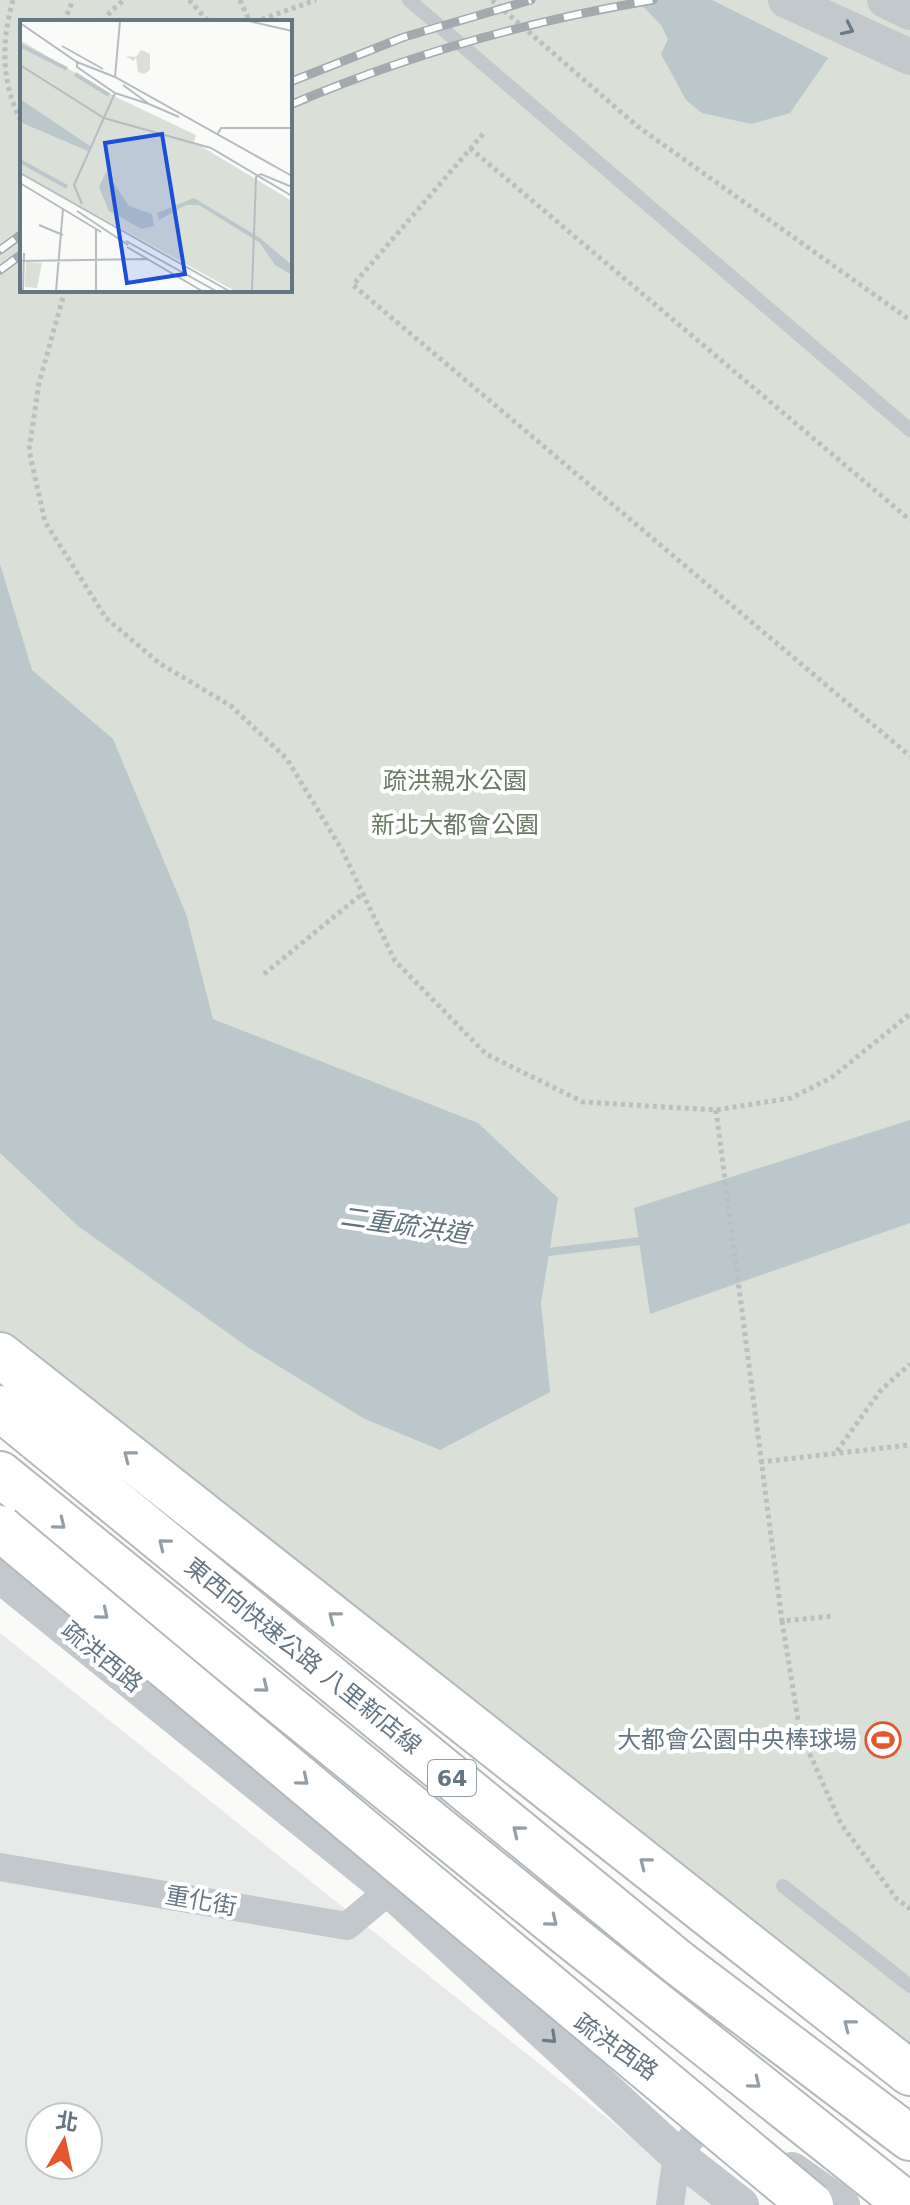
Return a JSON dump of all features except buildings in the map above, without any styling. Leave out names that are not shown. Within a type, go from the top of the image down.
[{"type":"highway","points":[[0,1355],[910,2073]]},
{"type":"highway","name":"東西向快速公路 八里新店線","points":[[0,1408],[680,1964],[910,2138]]},
{"type":"highway","name":"東西向快速公路 八里新店線","points":[[0,1474],[908,2205]]},
{"type":"highway","points":[[0,1528],[811,2205]]},
{"type":"highway","points":[[395,1665],[783,2055],[910,2159]]},
{"type":"street","points":[[786,0],[910,57]]},
{"type":"street","points":[[885,0],[910,12]]},
{"type":"street","name":"疏洪西路","points":[[0,1575],[390,1890],[677,2155],[741,2205]]},
{"type":"street","name":"重化街","points":[[0,1867],[347,1926],[390,1890]]},
{"type":"street","name":"疏洪西路","points":[[390,1890],[842,2205]]},
{"type":"street","points":[[670,2205],[677,2155],[712,2114]]},
{"type":"lane","points":[[409,0],[910,430]]},
{"type":"lane","points":[[783,1886],[910,1986]]},
{"type":"path","points":[[13,0],[7,20],[4,54],[8,87],[20,120]]},
{"type":"path","points":[[106,20],[124,0]]},
{"type":"path","points":[[189,0],[208,20]]},
{"type":"path","points":[[240,0],[251,20]]},
{"type":"path","points":[[258,20],[316,0]]},
{"type":"path","points":[[492,0],[637,126],[910,320]]},
{"type":"path","points":[[14,109],[20,107]]},
{"type":"path","points":[[483,134],[353,285],[910,756]]},
{"type":"path","points":[[470,148],[910,520]]},
{"type":"path","points":[[64,292],[39,383],[29,450],[45,522],[106,618],[159,663],[231,706],[287,759],[342,850],[395,961],[486,1054],[583,1102],[716,1110],[791,1098],[831,1078],[910,1014]]},
{"type":"path","points":[[264,974],[363,893]]},
{"type":"path","points":[[716,1110],[760,1462],[800,1732],[841,1824],[897,1899],[910,1909]]},
{"type":"path","points":[[837,1451],[881,1390],[910,1364]]},
{"type":"path","points":[[760,1462],[910,1445]]},
{"type":"path","points":[[782,1621],[834,1616]]},
{"type":"shaded area","points":[[0,1633],[716,2205],[0,2205]]},
{"type":"green space","name":"疏洪親水公園","points":[[0,0],[910,0],[910,2087],[0,1360]]},
{"type":"water","points":[[637,0],[712,0],[828,58],[790,113],[751,124],[702,113],[686,100],[661,54],[668,39],[661,25]]},
{"type":"water","points":[[0,564],[32,670],[113,739],[186,914],[213,1019],[478,1123],[558,1198],[541,1303],[550,1392],[440,1450],[363,1418],[249,1348],[78,1226],[0,1153]]},
{"type":"water","points":[[910,1120],[910,1223],[650,1314],[634,1208]]},
{"type":"waterway","name":"二重疏洪道","points":[[539,1253],[649,1240]]},
{"type":"railway","points":[[292,81],[404,37],[531,0]]},
{"type":"railway","points":[[292,104],[378,70],[468,42],[560,18],[653,0]]},
{"type":"railway","points":[[0,250],[20,235]]},
{"type":"railway","points":[[0,270],[20,255]]},
{"type":"place","name":"大都會公園中央棒球場","points":[[883,1740]]},
{"type":"park label","name":"新北大都會公園","points":[[455,825]]}]
